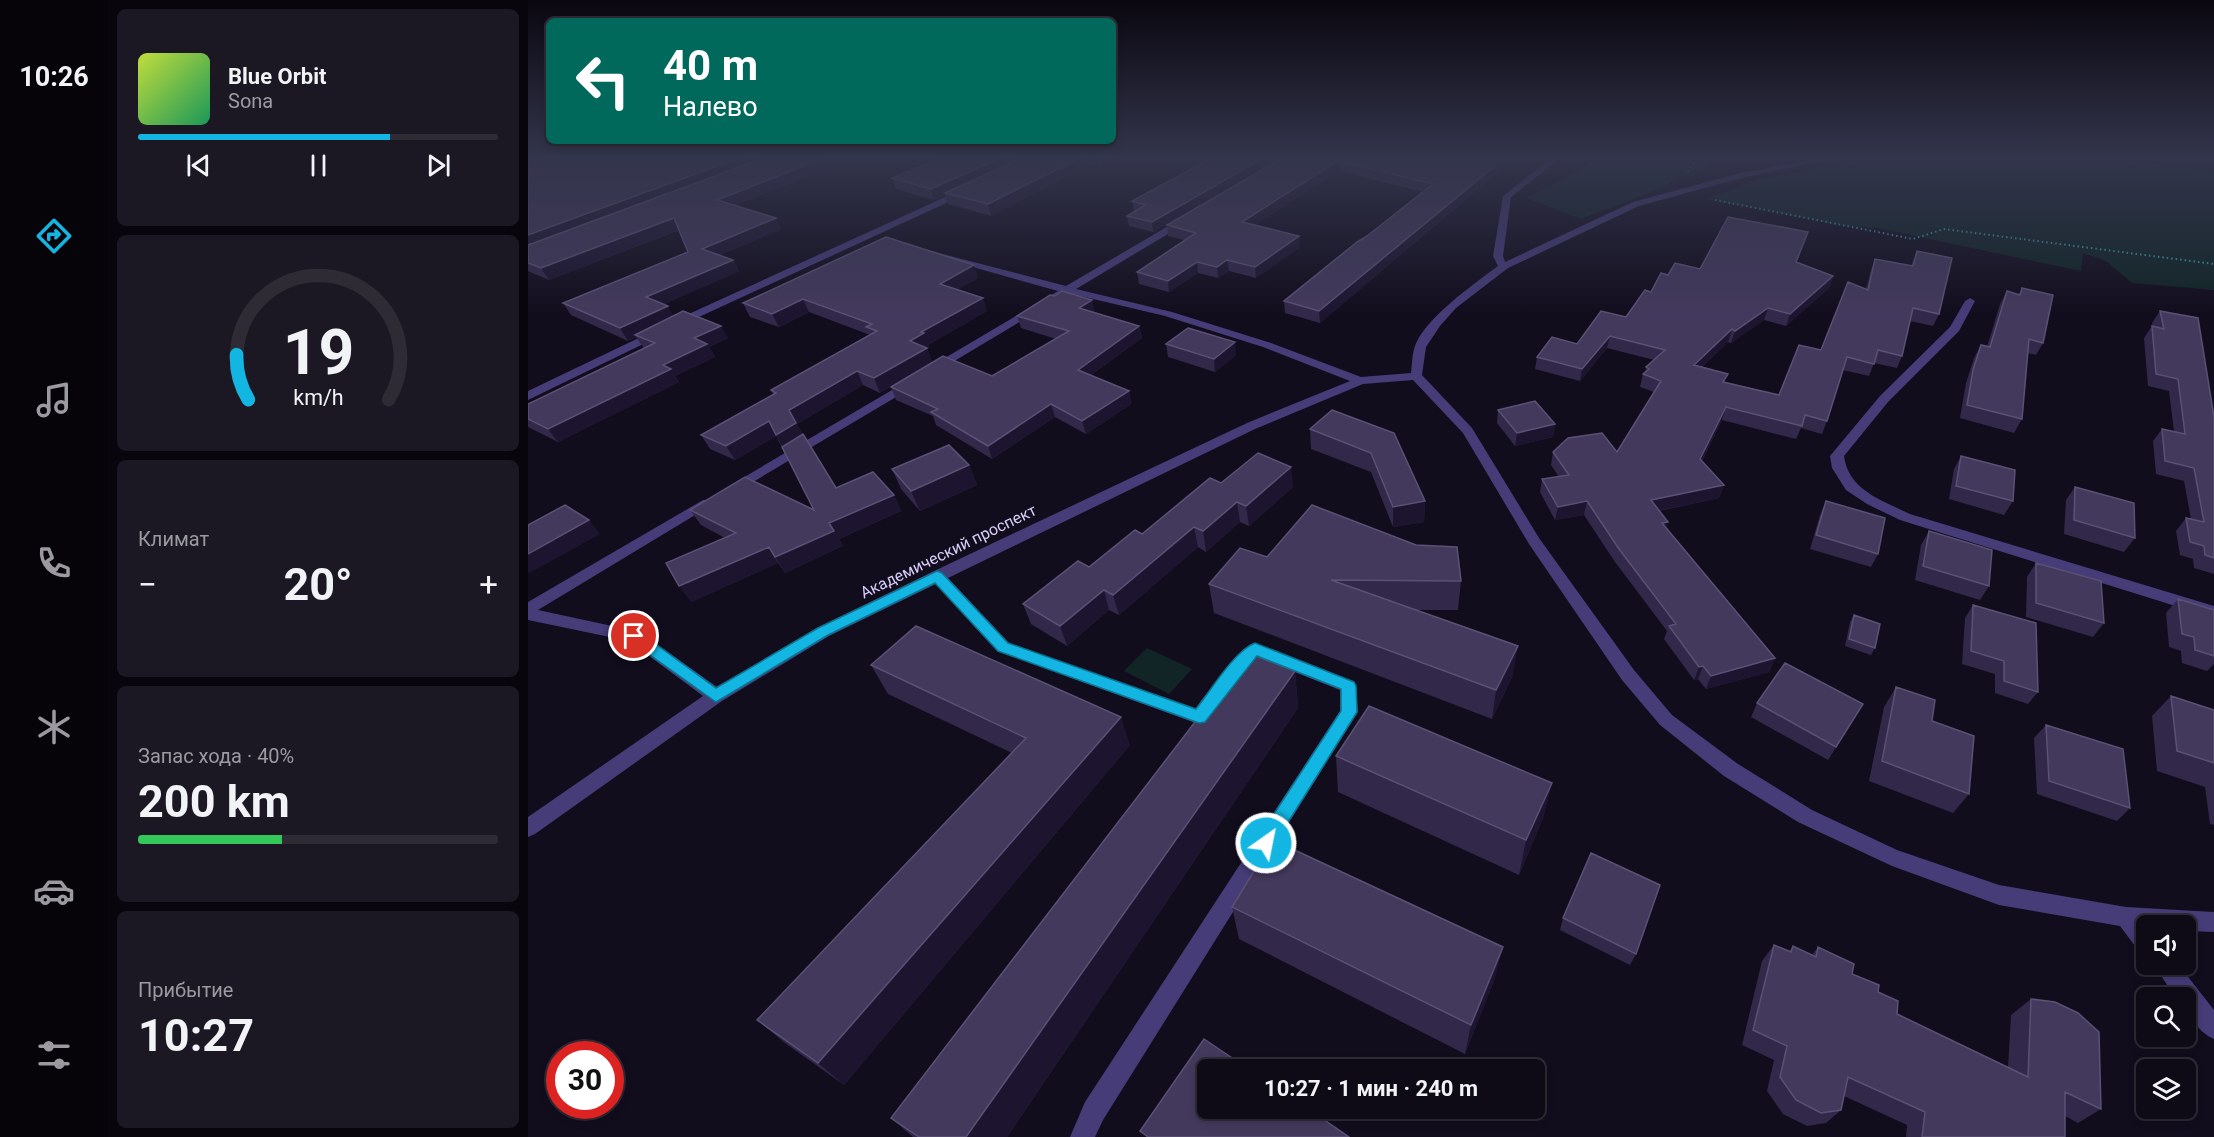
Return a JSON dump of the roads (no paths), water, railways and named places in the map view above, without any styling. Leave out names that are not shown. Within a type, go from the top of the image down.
[{"type":"street","points":[[528,396],[697,314],[926,209]]},
{"type":"street","points":[[1504,266],[1499,262],[1498,256],[1506,209]]},
{"type":"street","points":[[1624,209],[1504,266],[1452,306],[1420,347],[1416,376],[1468,431],[1534,541],[1628,675],[1666,720],[1731,770],[1805,816],[1892,857],[1999,895],[2126,917],[2214,922]]},
{"type":"street","points":[[528,609],[1193,216]]},
{"type":"street","points":[[870,235],[892,241]]},
{"type":"street","points":[[914,247],[1067,290],[1168,314],[1267,345],[1360,381]]},
{"type":"street","points":[[1970,301],[1955,329],[1884,399],[1837,456],[1840,475],[1862,496],[1905,517],[2214,612]]},
{"type":"street","name":"Академический проспект","points":[[528,828],[716,696],[823,632],[1251,426],[1360,381],[1416,376]]},
{"type":"street","points":[[937,576],[1003,647],[1199,717],[1241,663],[1255,649],[1348,686],[1349,712],[1094,1111],[1082,1137]]},
{"type":"street","points":[[528,614],[634,636],[716,696]]},
{"type":"street","points":[[2126,917],[2136,930]]},
{"type":"street","points":[[2173,975],[2214,1028]]}]
